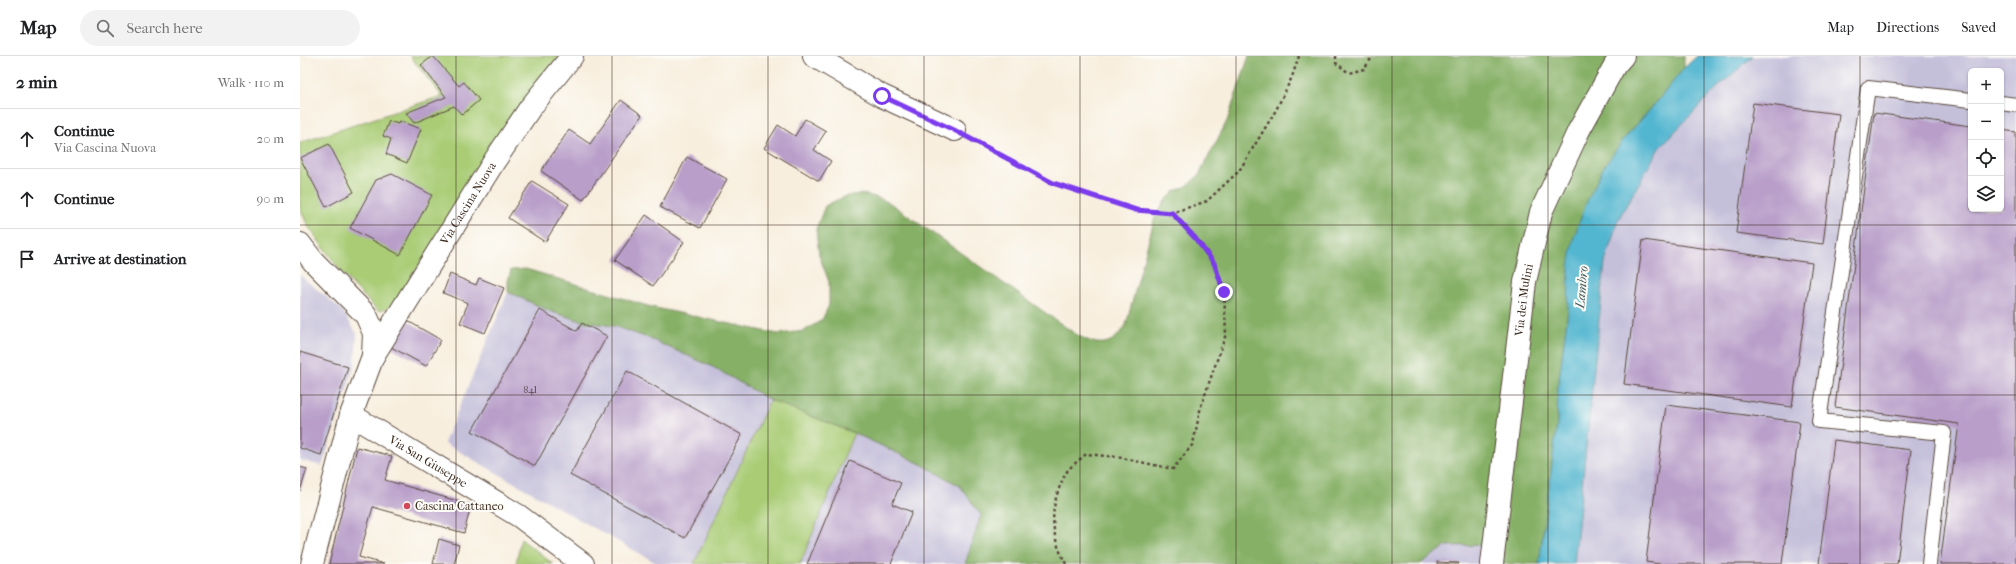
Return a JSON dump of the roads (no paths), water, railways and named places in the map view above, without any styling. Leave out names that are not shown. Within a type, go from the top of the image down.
[{"type":"street","name":"Via Cascina Nuova","points":[[373,356],[495,160],[530,108],[572,56]]},
{"type":"street","points":[[814,56],[882,96],[954,130]]},
{"type":"street","name":"Via dei Mulini","points":[[1492,564],[1524,282],[1541,212],[1578,130],[1615,65],[1623,56]]},
{"type":"street","points":[[300,244],[313,261],[366,315],[374,333],[373,356],[351,415],[312,564]]},
{"type":"street","name":"Via San Giuseppe","points":[[351,415],[519,516],[583,564]]},
{"type":"lane","points":[[1929,564],[1944,433],[1818,421],[1868,88],[1968,100]]},
{"type":"lane","points":[[2004,103],[2016,105]]},
{"type":"water","name":"Lambro","points":[[1697,56],[1753,56],[1718,87],[1659,148],[1618,220],[1605,262],[1574,564],[1539,564],[1557,424],[1558,387],[1568,311],[1569,268],[1573,240],[1585,206],[1603,168],[1624,139],[1656,103],[1684,68]]},
{"type":"place","name":"Cascina Cattaneo","points":[[407,506]]}]
